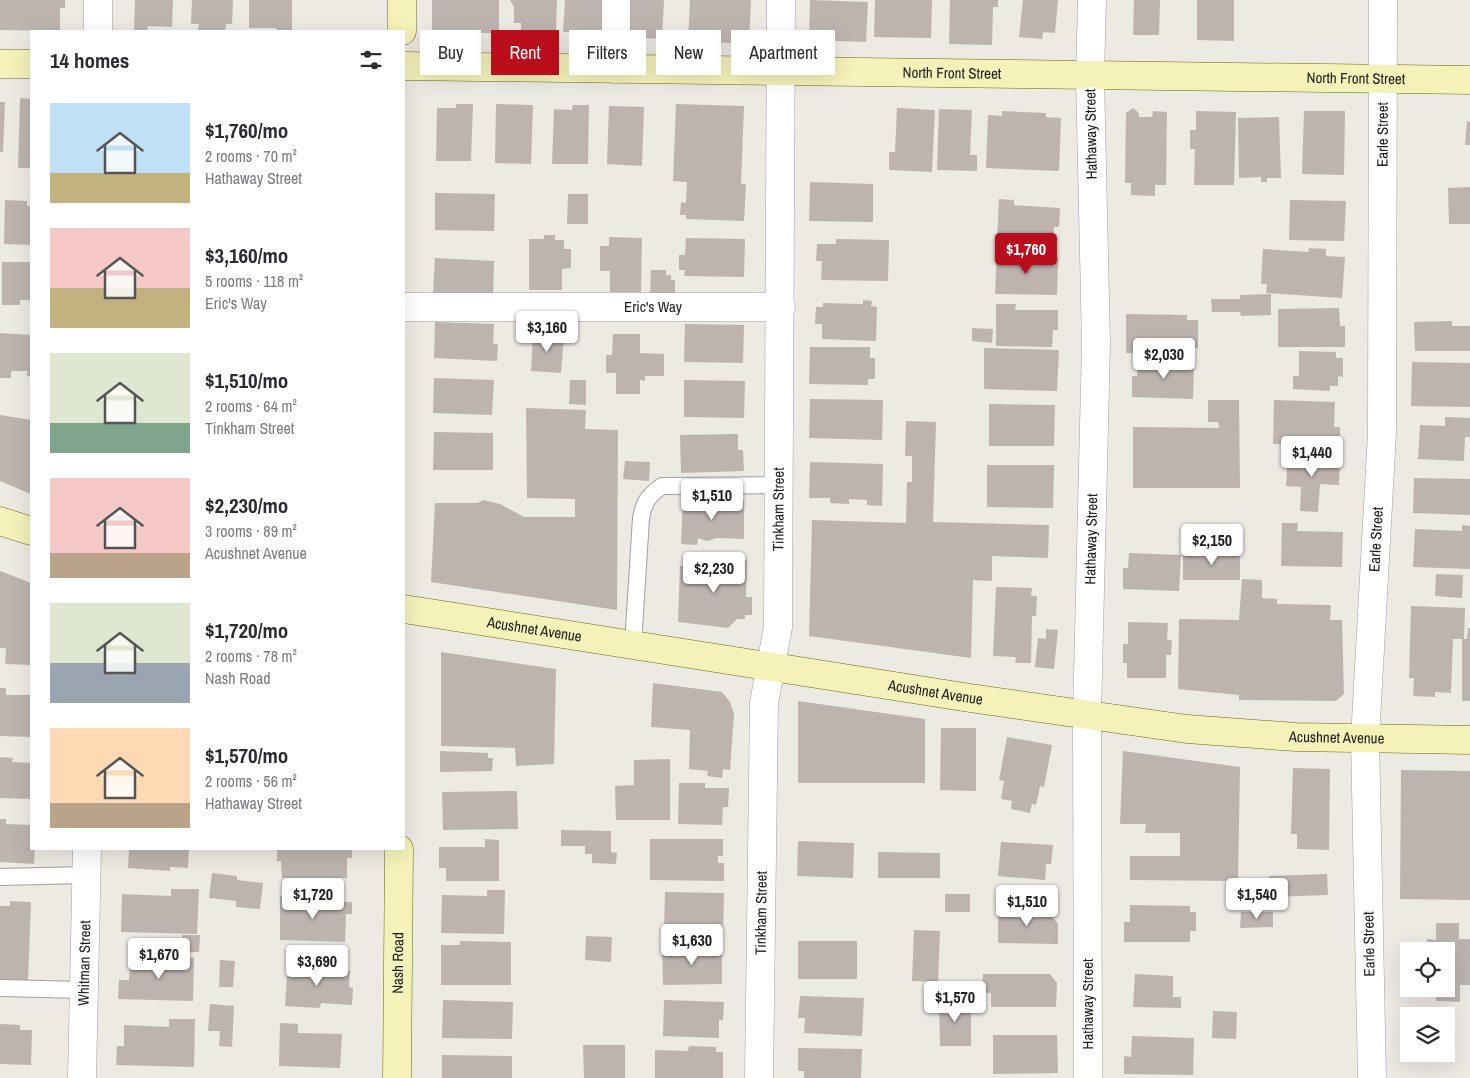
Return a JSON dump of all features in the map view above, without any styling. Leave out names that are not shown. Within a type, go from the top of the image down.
[{"type":"main road","points":[[402,0],[402,30]]},
{"type":"main road","points":[[0,64],[30,64]]},
{"type":"main road","name":"North Front Street","points":[[405,66],[569,68]]},
{"type":"main road","name":"North Front Street","points":[[646,69],[731,70]]},
{"type":"main road","name":"North Front Street","points":[[835,71],[1470,80]]},
{"type":"main road","points":[[0,522],[30,531]]},
{"type":"main road","name":"Acushnet Avenue","points":[[405,610],[1087,715],[1212,731],[1365,739],[1470,740]]},
{"type":"main road","name":"Nash Road","points":[[397,1078],[399,850]]},
{"type":"street","points":[[98,0],[98,30]]},
{"type":"street","points":[[616,0],[616,30]]},
{"type":"street","name":"Tinkham Street","points":[[781,0],[781,30]]},
{"type":"street","name":"Hathaway Street","points":[[1088,1078],[1087,715],[1096,343],[1090,76],[1092,0]]},
{"type":"street","name":"Earle Street","points":[[1372,1078],[1365,739],[1382,433],[1382,0]]},
{"type":"street","name":"Tinkham Street","points":[[759,1078],[764,703],[778,627],[781,75]]},
{"type":"street","name":"Eric's Way","points":[[405,307],[781,307]]},
{"type":"street","name":"Whitman Street","points":[[82,1078],[86,862]]},
{"type":"lane","points":[[633,645],[640,518],[644,502],[650,495],[662,486],[780,486]]},
{"type":"lane","points":[[0,877],[86,862]]},
{"type":"lane","points":[[0,988],[84,990]]},
{"type":"building","points":[[0,0],[65,0],[65,8],[60,8],[60,30],[0,30]]},
{"type":"building","points":[[135,0],[173,0],[172,27],[148,26],[147,30],[134,30]]},
{"type":"building","points":[[192,0],[233,0],[232,24],[226,24],[225,30],[198,30],[199,24],[191,24]]},
{"type":"building","points":[[249,0],[292,0],[292,30],[249,28]]},
{"type":"building","points":[[432,0],[499,0],[499,30],[491,30],[491,33],[481,33],[481,30],[432,30]]},
{"type":"building","points":[[510,0],[557,0],[556,30],[521,30],[521,23],[514,23],[514,7]]},
{"type":"building","points":[[565,0],[607,0],[603,30],[569,30],[569,32],[563,32]]},
{"type":"building","points":[[623,0],[664,0],[662,30],[656,30],[656,39],[646,38],[646,30],[621,30]]},
{"type":"building","points":[[690,0],[751,0],[750,30],[731,30],[731,43],[721,43],[721,30],[689,30]]},
{"type":"building","points":[[810,0],[868,2],[866,42],[835,41],[835,30],[809,30]]},
{"type":"building","points":[[875,0],[932,0],[931,38],[874,37]]},
{"type":"building","points":[[950,0],[998,0],[998,7],[993,7],[992,45],[949,44]]},
{"type":"building","points":[[1023,0],[1058,0],[1055,33],[1043,32],[1042,39],[1019,37]]},
{"type":"building","points":[[1134,0],[1160,0],[1159,35],[1133,35]]},
{"type":"building","points":[[1197,0],[1234,0],[1234,41],[1197,40]]},
{"type":"building","points":[[20,98],[30,99],[30,168],[18,168]]},
{"type":"building","points":[[0,102],[5,102],[3,152],[0,152]]},
{"type":"building","points":[[456,104],[473,104],[471,161],[436,161],[437,108],[456,108]]},
{"type":"building","points":[[496,104],[533,105],[531,164],[495,163]]},
{"type":"building","points":[[676,104],[744,106],[741,184],[746,184],[744,221],[686,219],[686,215],[680,215],[681,202],[686,203],[687,182],[673,181]]},
{"type":"building","points":[[573,105],[589,105],[588,164],[552,164],[554,109],[572,110]]},
{"type":"building","points":[[609,106],[644,107],[642,166],[607,164]]},
{"type":"building","points":[[897,108],[935,110],[932,172],[889,170],[889,152],[895,152]]},
{"type":"building","points":[[1133,108],[1139,113],[1139,117],[1152,117],[1153,111],[1167,112],[1166,185],[1155,185],[1155,196],[1131,195],[1131,183],[1125,183],[1126,113]]},
{"type":"building","points":[[939,109],[972,110],[970,155],[977,155],[977,171],[937,170]]},
{"type":"building","points":[[1002,111],[1046,113],[1046,117],[1061,118],[1059,171],[986,168],[988,115],[1002,116]]},
{"type":"building","points":[[1196,111],[1236,112],[1234,185],[1194,185],[1195,149],[1190,149],[1190,130],[1196,130]]},
{"type":"building","points":[[1304,111],[1345,111],[1344,175],[1302,174]]},
{"type":"building","points":[[1279,117],[1281,178],[1267,178],[1267,182],[1261,182],[1261,177],[1239,178],[1238,118]]},
{"type":"building","points":[[1467,121],[1470,122],[1470,145],[1465,145]]},
{"type":"building","points":[[810,182],[873,184],[873,222],[809,221]]},
{"type":"building","points":[[1470,187],[1470,224],[1449,224],[1448,188]]},
{"type":"building","points":[[435,193],[495,194],[494,231],[435,230]]},
{"type":"building","points":[[568,194],[588,194],[588,224],[567,224]]},
{"type":"building","points":[[999,199],[1014,200],[1014,205],[1060,208],[1059,227],[1054,227],[1053,243],[997,240]]},
{"type":"building","points":[[5,200],[27,201],[27,206],[30,206],[30,245],[4,244]]},
{"type":"building","points":[[1290,200],[1346,201],[1344,241],[1289,240]]},
{"type":"building","points":[[544,235],[555,235],[555,240],[564,240],[564,249],[571,249],[571,268],[562,269],[562,290],[529,290],[529,239],[544,239]]},
{"type":"building","points":[[609,237],[642,238],[641,292],[610,292],[610,271],[600,271],[600,246],[609,246]]},
{"type":"building","points":[[686,238],[745,239],[744,277],[684,276],[685,270],[679,270],[679,255],[685,255]]},
{"type":"building","points":[[836,239],[889,240],[888,281],[821,280],[822,261],[816,261],[817,244],[836,244]]},
{"type":"building","points":[[1309,248],[1326,249],[1326,256],[1345,257],[1342,298],[1266,293],[1267,284],[1261,284],[1263,249],[1308,252]]},
{"type":"building","points":[[997,251],[1015,252],[1015,257],[1058,258],[1057,295],[995,294]]},
{"type":"building","points":[[435,258],[494,261],[493,297],[433,295]]},
{"type":"building","points":[[2,262],[30,262],[30,300],[20,300],[20,305],[2,305]]},
{"type":"building","points":[[651,270],[666,270],[666,275],[671,275],[671,280],[675,280],[675,296],[650,295]]},
{"type":"building","points":[[1271,294],[1271,315],[1241,316],[1240,312],[1212,312],[1211,299],[1240,299],[1240,295]]},
{"type":"building","points":[[863,300],[872,301],[871,306],[877,307],[876,341],[822,339],[822,324],[815,324],[816,307],[823,307],[823,303],[863,304]]},
{"type":"building","points":[[996,304],[1016,304],[1015,310],[1058,310],[1058,330],[1053,330],[1052,347],[996,346]]},
{"type":"building","points":[[1339,308],[1340,326],[1345,326],[1345,347],[1278,347],[1278,309]]},
{"type":"building","points":[[1126,314],[1187,315],[1187,320],[1198,320],[1198,348],[1189,347],[1189,354],[1126,353]]},
{"type":"building","points":[[1452,321],[1452,326],[1470,326],[1470,351],[1415,351],[1414,322]]},
{"type":"building","points":[[435,322],[494,324],[493,344],[498,344],[497,361],[434,358]]},
{"type":"building","points":[[685,324],[744,325],[743,363],[684,362]]},
{"type":"building","points":[[972,328],[993,329],[992,343],[972,341]]},
{"type":"building","points":[[0,333],[30,335],[30,376],[27,376],[27,371],[11,371],[11,378],[0,378]]},
{"type":"building","points":[[533,334],[564,336],[561,373],[531,371]]},
{"type":"building","points":[[613,334],[640,334],[640,353],[664,354],[664,376],[645,376],[645,381],[640,380],[640,394],[616,394],[616,373],[606,373],[606,355],[612,355]]},
{"type":"building","points":[[810,347],[870,347],[870,358],[875,358],[875,379],[868,379],[868,385],[809,384]]},
{"type":"building","points":[[984,348],[1059,350],[1057,391],[984,389]]},
{"type":"building","points":[[1299,351],[1336,352],[1336,358],[1343,358],[1343,377],[1338,376],[1338,386],[1330,386],[1330,391],[1293,389],[1293,376],[1299,376]]},
{"type":"building","points":[[1138,361],[1194,363],[1193,399],[1132,397],[1132,376],[1137,376]]},
{"type":"building","points":[[1412,362],[1470,363],[1470,407],[1411,406]]},
{"type":"building","points":[[434,378],[494,380],[492,415],[433,413]]},
{"type":"building","points":[[570,380],[586,380],[586,405],[569,404]]},
{"type":"building","points":[[684,380],[745,381],[744,418],[684,417]]},
{"type":"building","points":[[810,399],[883,400],[882,440],[809,438]]},
{"type":"building","points":[[1208,400],[1239,400],[1240,488],[1133,488],[1133,427],[1219,428],[1218,422],[1208,422]]},
{"type":"building","points":[[1274,400],[1335,402],[1334,427],[1340,427],[1340,440],[1291,439],[1291,444],[1273,444]]},
{"type":"building","points":[[989,404],[1055,405],[1054,446],[989,446]]},
{"type":"building","points":[[526,408],[586,410],[585,429],[618,430],[617,610],[431,582],[435,503],[477,503],[484,500],[500,504],[524,517],[575,517],[575,499],[527,498]]},
{"type":"building","points":[[0,415],[30,420],[30,494],[0,481]]},
{"type":"building","points":[[1445,417],[1470,418],[1470,437],[1465,437],[1464,461],[1418,459],[1420,425],[1445,426]]},
{"type":"building","points":[[906,421],[936,422],[933,522],[1049,525],[1048,558],[992,556],[992,581],[973,580],[971,658],[809,636],[812,520],[906,523],[907,482],[912,482],[912,456],[905,456]]},
{"type":"building","points":[[434,432],[493,433],[493,470],[433,470]]},
{"type":"building","points":[[738,434],[738,450],[743,450],[744,471],[681,473],[680,435]]},
{"type":"building","points":[[1288,455],[1340,459],[1339,485],[1320,484],[1318,512],[1300,511],[1301,487],[1286,486]]},
{"type":"building","points":[[625,461],[650,462],[649,481],[623,479]]},
{"type":"building","points":[[810,462],[883,464],[882,506],[867,505],[867,500],[849,499],[849,504],[830,503],[830,498],[809,498]]},
{"type":"building","points":[[987,465],[1054,465],[1053,508],[987,507]]},
{"type":"building","points":[[1414,478],[1470,479],[1470,515],[1413,513]]},
{"type":"building","points":[[683,500],[744,501],[744,539],[717,538],[707,541],[698,538],[697,545],[681,544]]},
{"type":"building","points":[[1282,523],[1298,523],[1297,531],[1343,532],[1342,567],[1281,566]]},
{"type":"building","points":[[1462,525],[1470,526],[1470,569],[1413,567],[1415,529],[1462,531]]},
{"type":"building","points":[[1129,553],[1181,555],[1179,591],[1123,589],[1123,568],[1128,568]]},
{"type":"building","points":[[1183,553],[1240,553],[1240,580],[1183,580]]},
{"type":"building","points":[[708,560],[747,560],[746,597],[752,597],[752,615],[745,615],[745,619],[737,619],[728,628],[678,622],[680,566],[708,567]]},
{"type":"building","points":[[0,571],[30,583],[30,665],[5,664],[6,648],[0,648]]},
{"type":"building","points":[[1436,574],[1463,575],[1462,598],[1435,596]]},
{"type":"building","points":[[1242,579],[1262,580],[1262,598],[1277,599],[1277,604],[1331,605],[1330,620],[1342,620],[1344,694],[1336,701],[1239,700],[1239,695],[1178,689],[1179,619],[1239,620]]},
{"type":"building","points":[[996,587],[1032,588],[1031,596],[1037,596],[1036,616],[1032,616],[1031,663],[1015,663],[1016,657],[993,656]]},
{"type":"building","points":[[1411,606],[1465,608],[1464,639],[1453,639],[1451,693],[1435,692],[1435,697],[1413,696],[1414,678],[1409,678]]},
{"type":"building","points":[[1128,622],[1168,623],[1167,640],[1172,640],[1171,655],[1166,655],[1166,678],[1127,678],[1127,663],[1123,663],[1123,644],[1128,644]]},
{"type":"building","points":[[1468,628],[1470,628],[1470,701],[1462,701],[1462,639],[1467,639]]},
{"type":"building","points":[[1046,629],[1058,630],[1054,669],[1035,667],[1038,638],[1046,639]]},
{"type":"building","points":[[441,652],[556,669],[554,764],[516,766],[515,748],[441,746]]},
{"type":"building","points":[[653,683],[722,692],[730,702],[734,714],[730,770],[723,769],[722,778],[707,776],[708,771],[689,769],[690,730],[651,727]]},
{"type":"building","points":[[0,688],[6,688],[6,695],[30,695],[30,737],[0,736]]},
{"type":"building","points":[[798,701],[925,719],[925,783],[798,783]]},
{"type":"building","points":[[941,728],[976,728],[976,791],[940,790]]},
{"type":"building","points":[[1007,737],[1052,745],[1044,787],[1040,786],[1036,805],[1032,804],[1030,813],[1011,809],[1012,801],[1001,799],[1004,781],[999,780]]},
{"type":"building","points":[[440,751],[488,753],[488,758],[493,758],[492,771],[440,772]]},
{"type":"building","points":[[1123,751],[1240,767],[1238,881],[1130,880],[1130,856],[1180,856],[1180,833],[1145,833],[1146,824],[1120,824]]},
{"type":"building","points":[[0,757],[13,758],[12,762],[30,763],[30,799],[0,798]]},
{"type":"building","points":[[670,759],[670,820],[616,820],[615,786],[634,785],[634,760]]},
{"type":"building","points":[[1293,768],[1330,769],[1329,850],[1297,849],[1297,834],[1291,834]]},
{"type":"building","points":[[1401,770],[1470,771],[1470,900],[1400,899]]},
{"type":"building","points":[[679,783],[705,783],[705,788],[729,788],[728,807],[723,807],[722,825],[678,824]]},
{"type":"building","points":[[517,791],[518,829],[443,830],[442,792]]},
{"type":"building","points":[[0,819],[6,819],[6,824],[30,825],[30,850],[35,850],[34,864],[0,862]]},
{"type":"building","points":[[561,830],[611,831],[611,852],[617,853],[616,864],[592,863],[592,854],[585,854],[585,846],[561,846]]},
{"type":"building","points":[[485,839],[499,840],[499,881],[446,881],[446,868],[439,868],[439,847],[485,847]]},
{"type":"building","points":[[650,839],[723,839],[723,856],[718,856],[718,863],[724,863],[724,881],[650,880]]},
{"type":"building","points":[[798,841],[854,843],[853,878],[797,876]]},
{"type":"building","points":[[1001,842],[1053,845],[1051,864],[1046,864],[1045,880],[998,876]]},
{"type":"building","points":[[129,850],[189,850],[188,868],[170,867],[170,871],[128,868]]},
{"type":"building","points":[[277,850],[352,850],[352,858],[347,858],[347,878],[282,878],[281,861],[277,861]]},
{"type":"building","points":[[878,852],[940,853],[940,878],[878,878]]},
{"type":"building","points":[[212,873],[237,876],[237,880],[263,883],[260,909],[236,907],[236,901],[209,898]]},
{"type":"building","points":[[1327,874],[1328,895],[1270,897],[1269,876]]},
{"type":"building","points":[[171,889],[199,889],[197,934],[121,932],[122,894],[171,896]]},
{"type":"building","points":[[487,890],[505,890],[504,934],[441,933],[442,895],[487,896]]},
{"type":"building","points":[[665,892],[724,893],[723,934],[664,932]]},
{"type":"building","points":[[945,894],[970,894],[970,912],[945,912]]},
{"type":"building","points":[[280,896],[299,896],[298,901],[352,902],[352,914],[346,914],[345,942],[280,940]]},
{"type":"building","points":[[10,901],[31,902],[28,981],[0,980],[0,906],[10,906]]},
{"type":"building","points":[[1130,905],[1190,906],[1190,912],[1196,912],[1196,931],[1190,931],[1190,942],[1124,942],[1124,922],[1130,922]]},
{"type":"building","points":[[998,908],[1047,909],[1058,924],[1058,944],[998,943]]},
{"type":"building","points":[[1241,912],[1273,912],[1273,927],[1240,928]]},
{"type":"building","points":[[1436,923],[1459,923],[1459,939],[1470,939],[1470,985],[1460,985],[1460,1002],[1436,1001],[1436,997],[1455,997],[1455,942],[1427,942],[1427,939],[1436,940]]},
{"type":"building","points":[[914,930],[940,931],[938,982],[912,981]]},
{"type":"building","points":[[182,935],[200,935],[199,952],[182,952]]},
{"type":"building","points":[[586,936],[612,937],[611,962],[585,960]]},
{"type":"building","points":[[460,941],[511,942],[511,985],[441,985],[441,945],[460,945]]},
{"type":"building","points":[[798,941],[857,941],[857,979],[798,979]]},
{"type":"building","points":[[722,947],[722,984],[663,985],[662,948]]},
{"type":"building","points":[[142,956],[194,958],[193,1001],[118,999],[119,980],[129,980],[130,961],[142,962]]},
{"type":"building","points":[[220,960],[235,961],[233,987],[219,987]]},
{"type":"building","points":[[288,962],[307,963],[307,968],[350,971],[349,987],[353,988],[352,1005],[321,1003],[320,1008],[285,1006]]},
{"type":"building","points":[[983,974],[1050,974],[1057,983],[1056,1007],[991,1007],[991,993],[982,992]]},
{"type":"building","points":[[1135,974],[1173,976],[1173,997],[1181,997],[1181,1008],[1133,1007]]},
{"type":"building","points":[[800,996],[864,998],[862,1036],[804,1033],[805,1018],[798,1018]]},
{"type":"building","points":[[443,1000],[513,1002],[512,1039],[442,1038]]},
{"type":"building","points":[[664,1000],[724,1002],[723,1020],[719,1020],[719,1038],[663,1036]]},
{"type":"building","points":[[939,1001],[971,1001],[971,1046],[940,1046]]},
{"type":"building","points":[[210,1004],[234,1006],[232,1047],[219,1046],[220,1031],[208,1031]]},
{"type":"building","points":[[1213,1011],[1237,1012],[1236,1039],[1212,1038]]},
{"type":"building","points":[[169,1019],[195,1019],[194,1067],[116,1065],[117,1046],[124,1046],[124,1025],[169,1027]]},
{"type":"building","points":[[280,1023],[298,1024],[298,1033],[342,1034],[340,1068],[279,1066]]},
{"type":"building","points":[[0,1024],[20,1025],[20,1030],[32,1030],[31,1065],[0,1064]]},
{"type":"building","points":[[993,1035],[1057,1035],[1058,1073],[993,1074]]},
{"type":"building","points":[[1132,1036],[1194,1038],[1193,1075],[1124,1074],[1124,1056],[1131,1057]]},
{"type":"building","points":[[583,1045],[625,1045],[625,1078],[584,1078]]},
{"type":"building","points":[[689,1046],[716,1047],[716,1052],[723,1052],[723,1078],[655,1078],[655,1050],[688,1051]]},
{"type":"building","points":[[798,1048],[862,1049],[861,1078],[804,1078],[804,1071],[798,1071]]},
{"type":"building","points":[[442,1055],[512,1056],[512,1078],[442,1078]]}]
